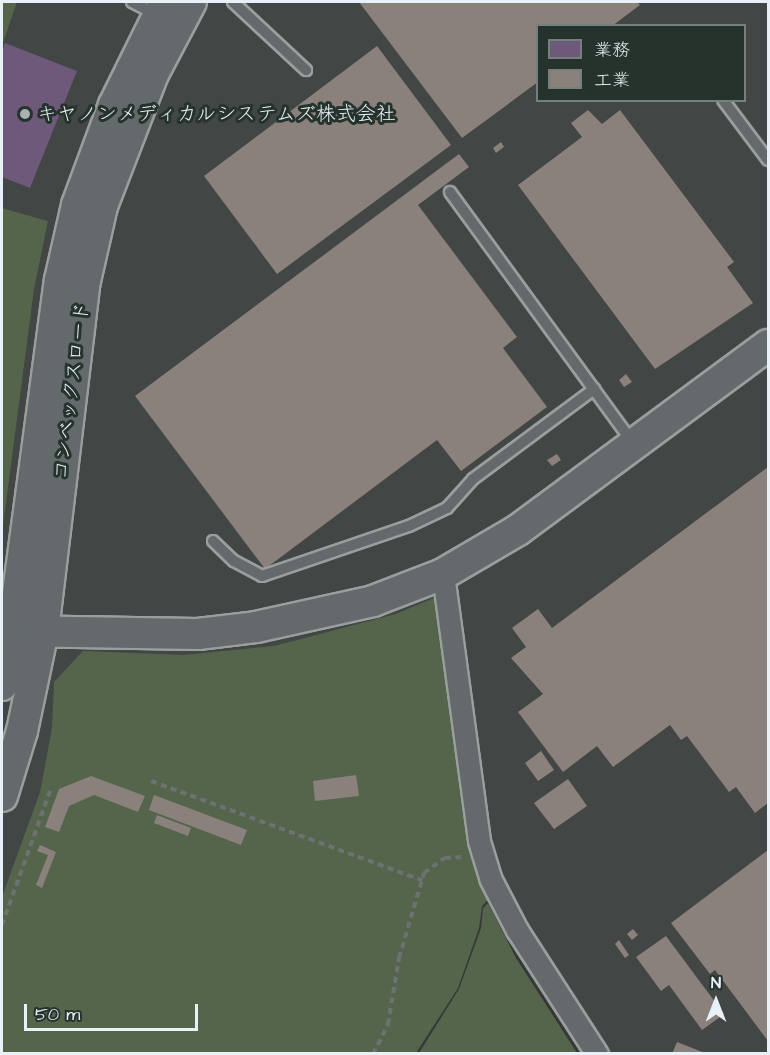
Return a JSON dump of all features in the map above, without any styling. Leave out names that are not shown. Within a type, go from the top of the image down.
[{"type":"street","name":"コンベックスロード","points":[[2,685],[13,631],[60,280],[72,226],[97,146],[165,9]]},
{"type":"street","name":"コンベックスロード","points":[[2,796],[22,731],[43,632],[87,270],[102,206],[165,9]]},
{"type":"street","points":[[13,631],[198,634],[255,627],[374,601],[443,574],[518,530],[768,345]]},
{"type":"street","points":[[443,574],[484,857],[490,878],[517,930],[597,1053]]},
{"type":"lane","points":[[233,2],[306,70]]},
{"type":"lane","points":[[724,102],[768,160]]},
{"type":"lane","points":[[450,192],[634,444]]},
{"type":"lane","points":[[213,541],[234,561],[262,576],[409,526],[447,508],[472,479],[594,389]]},
{"type":"path","points":[[151,781],[422,880]]},
{"type":"path","points":[[2,925],[51,788]]},
{"type":"path","points":[[373,1053],[388,1024],[399,958],[424,873],[444,858],[484,857]]},
{"type":"shaded area","points":[[17,2],[768,2],[768,1053],[583,1053],[488,900],[482,906],[479,928],[458,988],[416,1053],[2,1054],[2,534],[34,290],[48,221],[2,208],[2,46]]},
{"type":"green space","points":[[2,2],[17,2],[2,46]]},
{"type":"green space","points":[[2,208],[48,221],[34,290],[2,534]]},
{"type":"green space","points":[[436,597],[467,835],[488,900],[482,906],[479,928],[458,988],[416,1053],[2,1054],[2,897],[40,792],[52,728],[54,682],[83,651],[184,655],[274,646],[396,614]]},
{"type":"green space","points":[[488,903],[516,958],[577,1053],[419,1053],[459,989],[481,928],[483,908]]},
{"type":"building: 業務","points":[[5,43],[77,71],[30,188],[2,177],[2,52]]},
{"type":"building: 工業","points":[[359,2],[637,2],[640,5],[615,24],[536,24],[536,83],[462,138]]},
{"type":"building: 工業","points":[[377,46],[451,145],[277,274],[204,176]]},
{"type":"building: 工業","points":[[588,110],[602,124],[620,110],[734,262],[727,267],[753,303],[655,369],[518,185],[582,137],[571,123]]},
{"type":"building: 工業","points":[[501,142],[504,147],[496,153],[493,148]]},
{"type":"building: 工業","points":[[459,154],[469,167],[418,205],[517,337],[503,348],[547,407],[461,471],[437,440],[265,569],[135,396]]},
{"type":"building: 工業","points":[[626,374],[632,382],[624,387],[619,380]]},
{"type":"building: 工業","points":[[557,454],[561,460],[552,466],[547,460]]},
{"type":"building: 工業","points":[[768,467],[768,803],[755,813],[736,787],[729,792],[687,736],[681,740],[670,725],[613,767],[597,746],[563,772],[518,712],[543,694],[511,658],[526,647],[512,628],[538,609],[552,628]]},
{"type":"building: 工業","points":[[541,751],[554,770],[538,781],[525,763]]},
{"type":"building: 工業","points":[[356,775],[359,796],[315,801],[313,781]]},
{"type":"building: 工業","points":[[91,776],[145,796],[138,812],[94,795],[69,806],[59,832],[45,827],[59,789]]},
{"type":"building: 工業","points":[[568,779],[587,806],[554,829],[534,803]]},
{"type":"building: 工業","points":[[154,795],[247,830],[241,845],[149,810]]},
{"type":"building: 工業","points":[[157,815],[191,828],[188,836],[154,823]]},
{"type":"building: 工業","points":[[40,845],[56,852],[42,888],[36,885],[48,855],[37,851]]},
{"type":"building: 工業","points":[[768,850],[768,1041],[715,970],[710,974],[671,923]]},
{"type":"building: 工業","points":[[633,929],[638,935],[632,940],[627,934]]},
{"type":"building: 工業","points":[[666,936],[724,1014],[702,1030],[669,985],[661,991],[636,957]]},
{"type":"building: 工業","points":[[619,940],[629,955],[625,958],[615,944]]},
{"type":"building: 工業","points":[[677,1042],[705,1053],[705,1054],[672,1054]]},
{"type":"place","name":"キヤノンメディカルシステムズ株式会社","points":[[25,114]]}]
